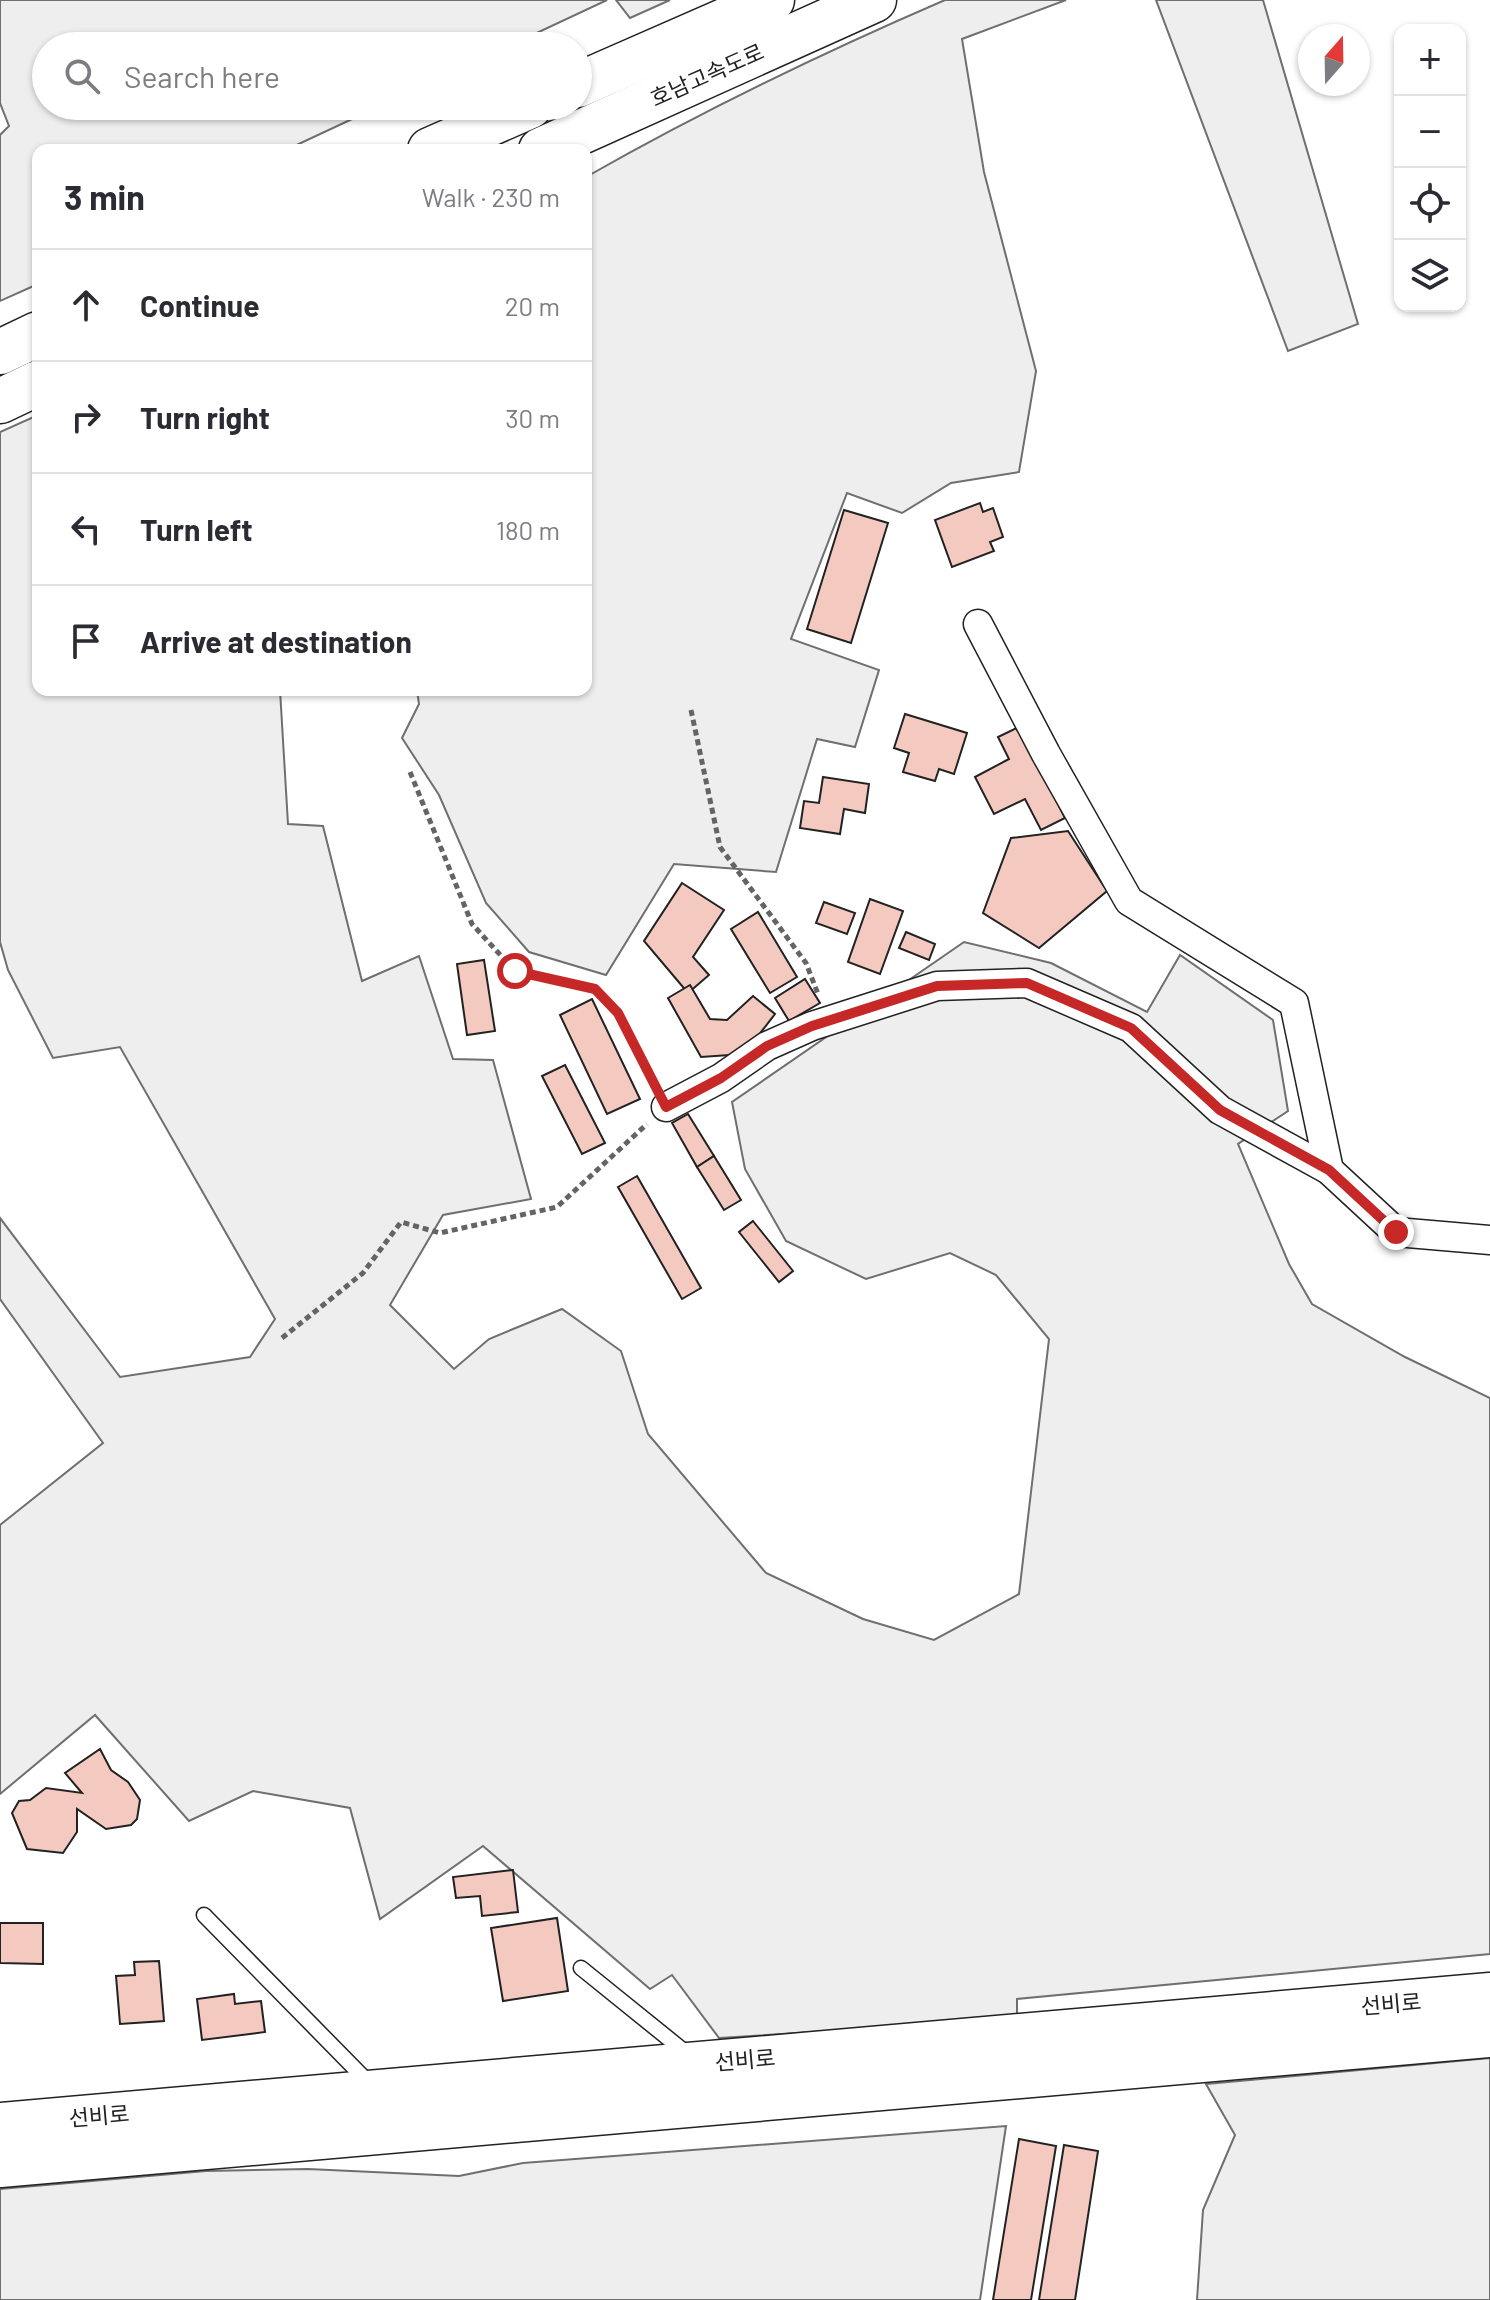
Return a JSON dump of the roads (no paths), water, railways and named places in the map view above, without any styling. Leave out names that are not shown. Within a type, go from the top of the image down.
[{"type":"main road","name":"호남고속도로","points":[[592,79],[772,0]]},
{"type":"main road","name":"호남고속도로","points":[[554,144],[874,0]]},
{"type":"main road","points":[[444,144],[498,120]]},
{"type":"main road","points":[[0,352],[32,337]]},
{"type":"main road","points":[[0,401],[32,386]]},
{"type":"main road","name":"선비로","points":[[0,2125],[1490,1995]]},
{"type":"main road","name":"선비로","points":[[0,2165],[1490,2035]]},
{"type":"street","points":[[978,624],[1046,754],[1129,901],[1294,1003],[1329,1170]]},
{"type":"street","points":[[666,1107],[721,1078],[767,1046],[829,1021],[937,986],[1027,983],[1131,1028],[1220,1110],[1329,1170],[1396,1232],[1490,1240]]},
{"type":"lane","points":[[204,1915],[377,2092]]},
{"type":"lane","points":[[581,1968],[700,2064]]}]
